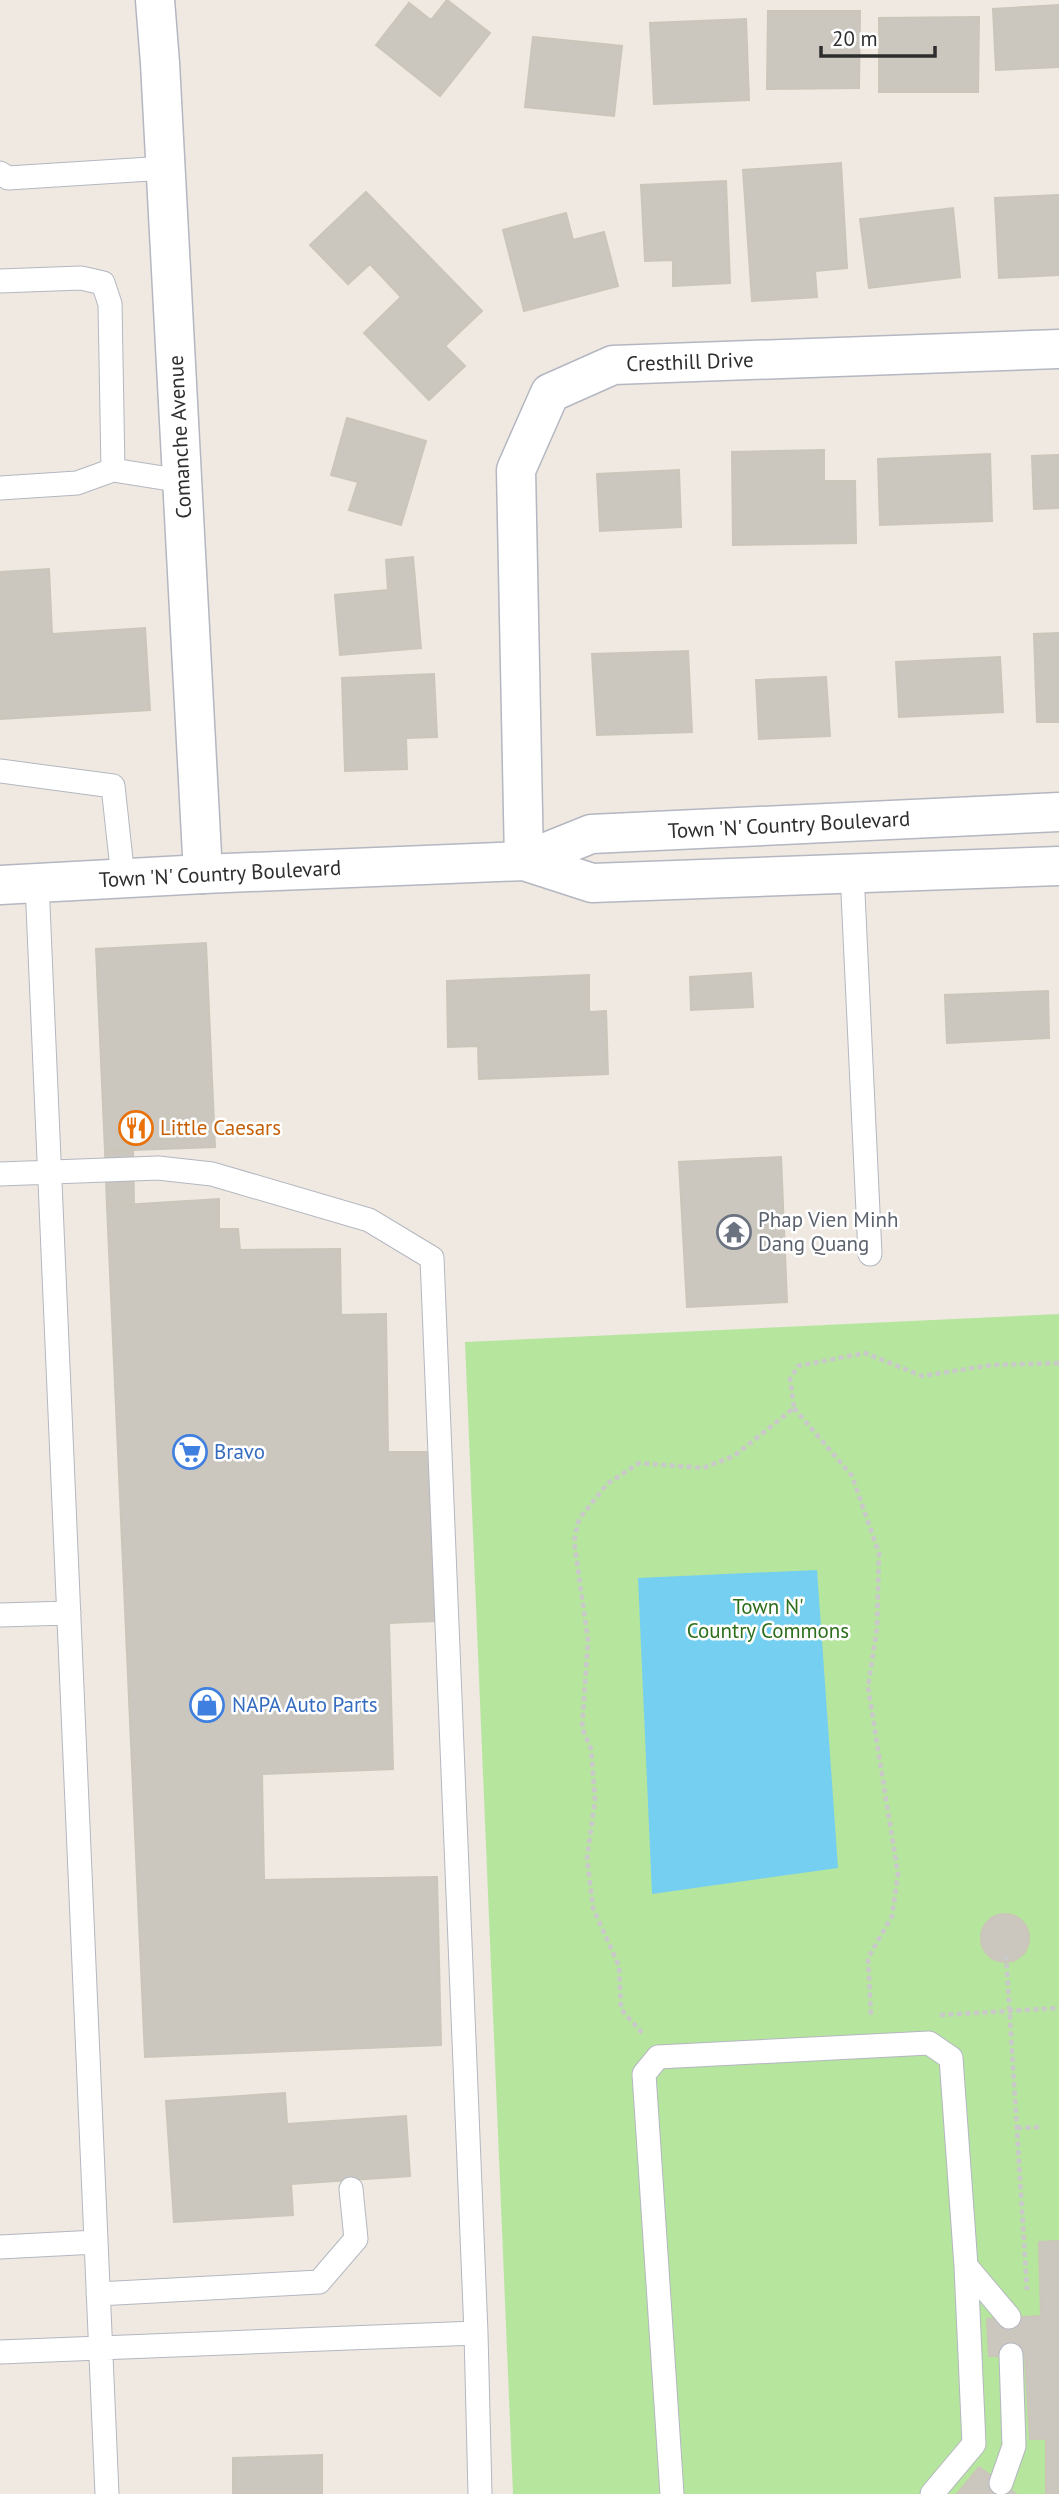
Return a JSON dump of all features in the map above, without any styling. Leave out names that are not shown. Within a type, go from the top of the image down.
[{"type":"street","name":"Comanche Avenue","points":[[155,0],[203,874]]},
{"type":"street","name":"Cresthill Drive","points":[[524,860],[516,470],[550,393],[613,365],[1059,349]]},
{"type":"street","name":"Town 'N' Country Boulevard","points":[[19,884],[524,860],[591,834],[1059,812]]},
{"type":"street","name":"Town 'N' Country Boulevard","points":[[524,860],[593,883],[1059,866]]},
{"type":"lane","points":[[0,173],[8,178],[166,168]]},
{"type":"lane","points":[[0,281],[81,278],[103,283],[110,304],[113,470]]},
{"type":"lane","points":[[0,488],[77,483],[113,470],[182,481]]},
{"type":"lane","points":[[0,771],[113,786],[123,878]]},
{"type":"lane","points":[[852,872],[870,1254]]},
{"type":"lane","points":[[19,884],[50,1172],[107,2494]]},
{"type":"lane","points":[[0,1174],[158,1168],[212,1174],[369,1220],[432,1258],[476,2333],[480,2494]]},
{"type":"lane","points":[[0,1615],[69,1613]]},
{"type":"lane","points":[[672,2494],[644,2074],[658,2057],[929,2043],[951,2059],[966,2266],[974,2444],[932,2494]]},
{"type":"lane","points":[[99,2294],[319,2282],[356,2239],[351,2189]]},
{"type":"lane","points":[[0,2246],[96,2242]]},
{"type":"lane","points":[[966,2266],[1009,2318]]},
{"type":"lane","points":[[0,2351],[476,2333]]},
{"type":"lane","points":[[1001,2483],[1014,2446],[1011,2355]]},
{"type":"path","points":[[871,2019],[868,1958],[892,1916],[898,1874],[869,1687],[877,1628],[879,1553],[852,1476],[794,1408],[790,1379],[798,1366],[865,1353],[922,1376],[992,1365],[1059,1363]]},
{"type":"path","points":[[640,2033],[621,2009],[619,1966],[593,1908],[587,1858],[595,1800],[591,1749],[582,1728],[588,1640],[574,1541],[579,1519],[607,1484],[639,1463],[703,1468],[734,1455],[794,1408]]},
{"type":"path","points":[[1006,1955],[1027,2295]]},
{"type":"path","points":[[1017,2129],[1042,2127]]},
{"type":"green space","name":"Town N' Country Commons","points":[[1059,1314],[1059,2494],[513,2494],[465,1342]]},
{"type":"water","points":[[817,1570],[838,1868],[652,1894],[638,1578]]},
{"type":"building","points":[[447,0],[490,33],[440,96],[376,45],[409,3],[431,20]]},
{"type":"building","points":[[1059,5],[1059,67],[996,70],[993,9]]},
{"type":"building","points":[[768,11],[860,11],[859,88],[767,89]]},
{"type":"building","points":[[979,17],[978,92],[879,92],[879,18]]},
{"type":"building","points":[[746,19],[749,100],[654,104],[650,23]]},
{"type":"building","points":[[533,37],[622,46],[614,116],[525,107]]},
{"type":"building","points":[[841,163],[847,268],[815,271],[817,297],[752,301],[743,170]]},
{"type":"building","points":[[726,181],[730,283],[673,286],[673,260],[645,261],[641,185]]},
{"type":"building","points":[[366,192],[482,311],[445,346],[465,366],[429,400],[364,333],[401,297],[370,264],[348,284],[310,245]]},
{"type":"building","points":[[1059,195],[1059,275],[999,278],[995,198]]},
{"type":"building","points":[[953,208],[960,277],[869,288],[860,219]]},
{"type":"building","points":[[566,213],[573,240],[604,232],[618,286],[524,311],[503,230]]},
{"type":"building","points":[[347,418],[426,441],[401,525],[349,510],[358,482],[331,475]]},
{"type":"building","points":[[824,450],[824,481],[855,481],[856,543],[733,545],[732,452]]},
{"type":"building","points":[[990,454],[992,521],[880,525],[878,459]]},
{"type":"building","points":[[1059,455],[1059,508],[1034,509],[1032,456]]},
{"type":"building","points":[[679,470],[681,527],[600,531],[597,474]]},
{"type":"building","points":[[413,557],[421,648],[340,655],[335,595],[388,590],[386,560]]},
{"type":"building","points":[[49,569],[52,634],[145,628],[150,710],[0,719],[0,572]]},
{"type":"building","points":[[1059,633],[1059,722],[1037,722],[1034,634]]},
{"type":"building","points":[[688,651],[692,732],[597,735],[592,654]]},
{"type":"building","points":[[1000,657],[1003,712],[899,717],[896,662]]},
{"type":"building","points":[[434,674],[437,737],[406,738],[407,769],[345,771],[342,678]]},
{"type":"building","points":[[826,677],[830,736],[759,739],[756,680]]},
{"type":"building","points":[[206,943],[215,1147],[105,1151],[96,949]]},
{"type":"building","points":[[751,973],[753,1007],[691,1010],[690,977]]},
{"type":"building","points":[[589,975],[589,1012],[606,1011],[608,1074],[479,1079],[478,1046],[448,1047],[447,981]]},
{"type":"building","points":[[1048,991],[1049,1038],[947,1043],[945,995]]},
{"type":"building","points":[[133,1150],[134,1204],[107,1206],[105,1151]]},
{"type":"building","name":"Phap Vien Minh Dang Quang","points":[[781,1157],[787,1302],[687,1307],[679,1162]]},
{"type":"building","points":[[219,1199],[219,1229],[238,1229],[240,1250],[340,1249],[341,1315],[386,1314],[388,1452],[434,1452],[436,1621],[389,1623],[393,1769],[262,1774],[264,1880],[437,1877],[441,2045],[145,2057],[107,1206]]},
{"type":"building","points":[[1005,1914],[1014,1915],[1022,1921],[1028,1929],[1028,1947],[1022,1955],[1014,1961],[1005,1962],[996,1961],[988,1955],[982,1947],[981,1938],[982,1929],[988,1921],[996,1915]]},
{"type":"building","points":[[285,2093],[287,2124],[406,2116],[410,2176],[291,2184],[293,2215],[174,2222],[166,2101]]},
{"type":"building","points":[[1059,2241],[1059,2494],[1046,2494],[1046,2439],[1030,2439],[1025,2356],[989,2356],[987,2319],[1041,2316],[1039,2242]]},
{"type":"building","points":[[322,2455],[322,2494],[233,2494],[233,2458]]},
{"type":"building","points":[[979,2467],[1016,2494],[957,2494]]},
{"type":"place","name":"Little Caesars","points":[[136,1128]]},
{"type":"place","name":"Phap Vien Minh Dang Quang","points":[[734,1232]]},
{"type":"place","name":"Bravo","points":[[190,1452]]},
{"type":"place","name":"NAPA Auto Parts","points":[[207,1705]]}]
